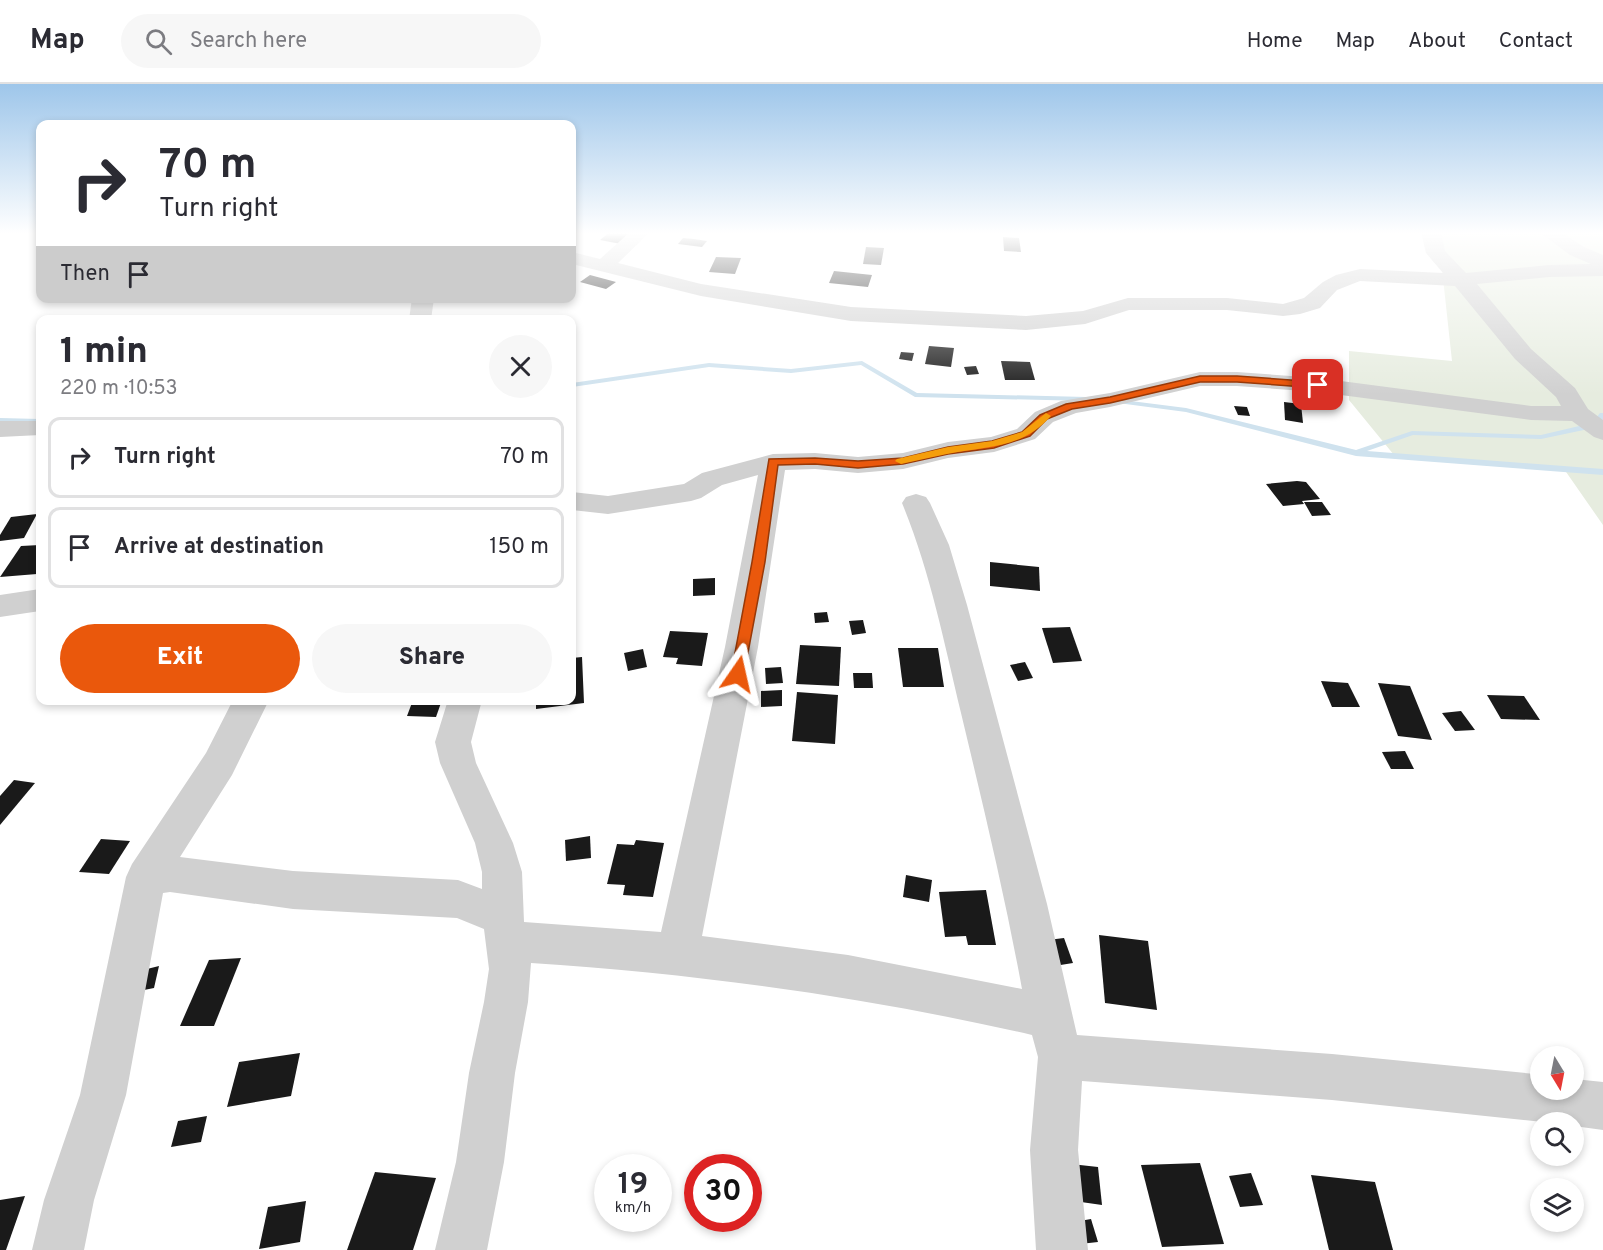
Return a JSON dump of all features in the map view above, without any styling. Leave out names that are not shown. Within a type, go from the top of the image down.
[{"type":"street","points":[[684,286],[850,314],[1026,323],[1085,317],[1128,304],[1227,304],[1283,310],[1300,308],[1312,303],[1330,286]]},
{"type":"street","points":[[1466,286],[1523,354],[1566,393],[1578,414],[1603,432]]},
{"type":"street","points":[[576,501],[608,505],[691,492],[711,479],[773,462],[815,461],[858,465],[903,461],[948,450],[994,444],[1026,434],[1044,417],[1070,406],[1110,400],[1200,379],[1284,382],[1531,413],[1578,414]]},
{"type":"street","points":[[0,429],[36,428]]},
{"type":"street","points":[[677,954],[733,696],[759,562],[773,462]]},
{"type":"street","points":[[916,503],[934,545],[951,605],[1027,904],[1055,1037],[1054,1150],[1062,1250]]},
{"type":"street","points":[[0,606],[36,601]]},
{"type":"street","points":[[58,1250],[69,1200],[103,1095],[146,877],[219,764],[249,705]]},
{"type":"street","points":[[461,1250],[480,1162],[492,1073],[510,969],[502,872],[489,832],[458,763],[453,742],[456,724],[463,705]]},
{"type":"street","points":[[146,877],[170,874],[293,890],[458,899],[505,929],[855,978],[981,1001],[1055,1037],[1348,1077],[1430,1084],[1603,1106]]},
{"type":"shaded area","points":[[1444,286],[1603,286],[1603,525],[1564,469],[1394,455],[1349,400],[1349,351],[1452,361]]},
{"type":"building","points":[[929,346],[954,348],[951,367],[925,364]]},
{"type":"building","points":[[901,352],[914,353],[912,361],[899,359]]},
{"type":"building","points":[[1001,361],[1030,362],[1035,380],[1005,380]]},
{"type":"building","points":[[976,366],[979,374],[967,375],[964,367]]},
{"type":"building","points":[[1284,402],[1301,404],[1303,423],[1285,420]]},
{"type":"building","points":[[1234,406],[1247,407],[1250,416],[1238,415]]},
{"type":"building","points":[[1306,482],[1320,499],[1302,501],[1304,504],[1283,506],[1266,484]]},
{"type":"building","points":[[1304,502],[1322,502],[1331,515],[1312,516]]},
{"type":"building","points":[[36,514],[24,538],[0,541],[0,535],[11,517]]},
{"type":"building","points":[[36,545],[36,574],[0,577],[21,546]]},
{"type":"building","points":[[990,562],[1039,567],[1040,591],[990,586]]},
{"type":"building","points":[[715,578],[715,595],[693,596],[693,579]]},
{"type":"building","points":[[827,612],[829,622],[815,623],[814,613]]},
{"type":"building","points":[[863,620],[866,633],[852,635],[849,621]]},
{"type":"building","points":[[1070,627],[1082,661],[1053,663],[1042,628]]},
{"type":"building","points":[[670,631],[708,633],[702,666],[676,664],[678,658],[663,657]]},
{"type":"building","points":[[800,645],[841,647],[839,686],[796,684]]},
{"type":"building","points":[[898,648],[938,648],[944,687],[903,687]]},
{"type":"building","points":[[643,649],[647,667],[628,671],[624,653]]},
{"type":"building","points":[[582,657],[584,703],[576,704],[576,658]]},
{"type":"building","points":[[1025,662],[1033,678],[1018,681],[1010,665]]},
{"type":"building","points":[[781,667],[783,683],[766,684],[765,668]]},
{"type":"building","points":[[853,673],[872,673],[873,688],[854,688]]},
{"type":"building","points":[[1321,681],[1348,683],[1360,707],[1332,707]]},
{"type":"building","points":[[1378,683],[1410,686],[1432,740],[1398,736]]},
{"type":"building","points":[[782,690],[782,706],[761,707],[761,691]]},
{"type":"building","points":[[797,692],[838,695],[835,744],[792,741]]},
{"type":"building","points":[[1487,695],[1524,696],[1540,720],[1501,719]]},
{"type":"building","points":[[411,705],[440,705],[436,717],[407,716]]},
{"type":"building","points":[[536,705],[568,705],[536,709]]},
{"type":"building","points":[[1461,711],[1475,730],[1455,731],[1442,713]]},
{"type":"building","points":[[1405,751],[1414,769],[1391,769],[1382,752]]},
{"type":"building","points":[[14,780],[35,783],[0,825],[0,796]]},
{"type":"building","points":[[590,836],[591,858],[566,861],[565,840]]},
{"type":"building","points":[[101,839],[130,841],[109,874],[79,872]]},
{"type":"building","points":[[636,840],[664,843],[653,897],[623,895],[625,885],[607,884],[617,844],[634,845]]},
{"type":"building","points":[[906,875],[932,880],[929,902],[903,897]]},
{"type":"building","points":[[986,890],[996,945],[968,945],[966,936],[945,937],[939,892]]},
{"type":"building","points":[[1099,935],[1148,941],[1157,1010],[1105,1003]]},
{"type":"building","points":[[1064,938],[1073,963],[1048,967],[1040,941]]},
{"type":"building","points":[[241,958],[214,1026],[180,1026],[209,960]]},
{"type":"building","points":[[159,966],[154,988],[134,992],[139,971]]},
{"type":"building","points":[[300,1053],[291,1096],[227,1107],[239,1062]]},
{"type":"building","points":[[207,1116],[201,1142],[171,1147],[178,1121]]},
{"type":"building","points":[[1200,1163],[1224,1244],[1162,1247],[1141,1165]]},
{"type":"building","points":[[1071,1164],[1098,1167],[1102,1205],[1074,1201]]},
{"type":"building","points":[[375,1172],[436,1178],[413,1250],[347,1250]]},
{"type":"building","points":[[1251,1173],[1263,1205],[1240,1207],[1229,1176]]},
{"type":"building","points":[[1311,1175],[1375,1182],[1393,1250],[1329,1250]]},
{"type":"building","points":[[25,1196],[6,1250],[0,1250],[0,1200]]},
{"type":"building","points":[[306,1201],[300,1242],[259,1249],[268,1207]]},
{"type":"building","points":[[1091,1219],[1098,1242],[1080,1244],[1074,1222]]},
{"type":"waterway","points":[[576,384],[709,365],[791,371],[862,363],[915,395],[1087,399]]},
{"type":"waterway","points":[[1118,401],[1186,410],[1356,453],[1603,472]]},
{"type":"waterway","points":[[1360,451],[1412,433],[1541,437],[1595,425],[1603,415]]},
{"type":"waterway","points":[[0,420],[36,421]]},
{"type":"slow traffic","points":[[901,461],[948,450],[994,444],[1026,434],[1046,416]]},
{"type":"route","points":[[738,674],[759,562],[773,462],[815,461],[858,465],[903,461],[948,450],[994,444],[1026,434],[1044,417],[1070,406],[1110,400],[1200,379],[1237,379],[1318,385]]}]
